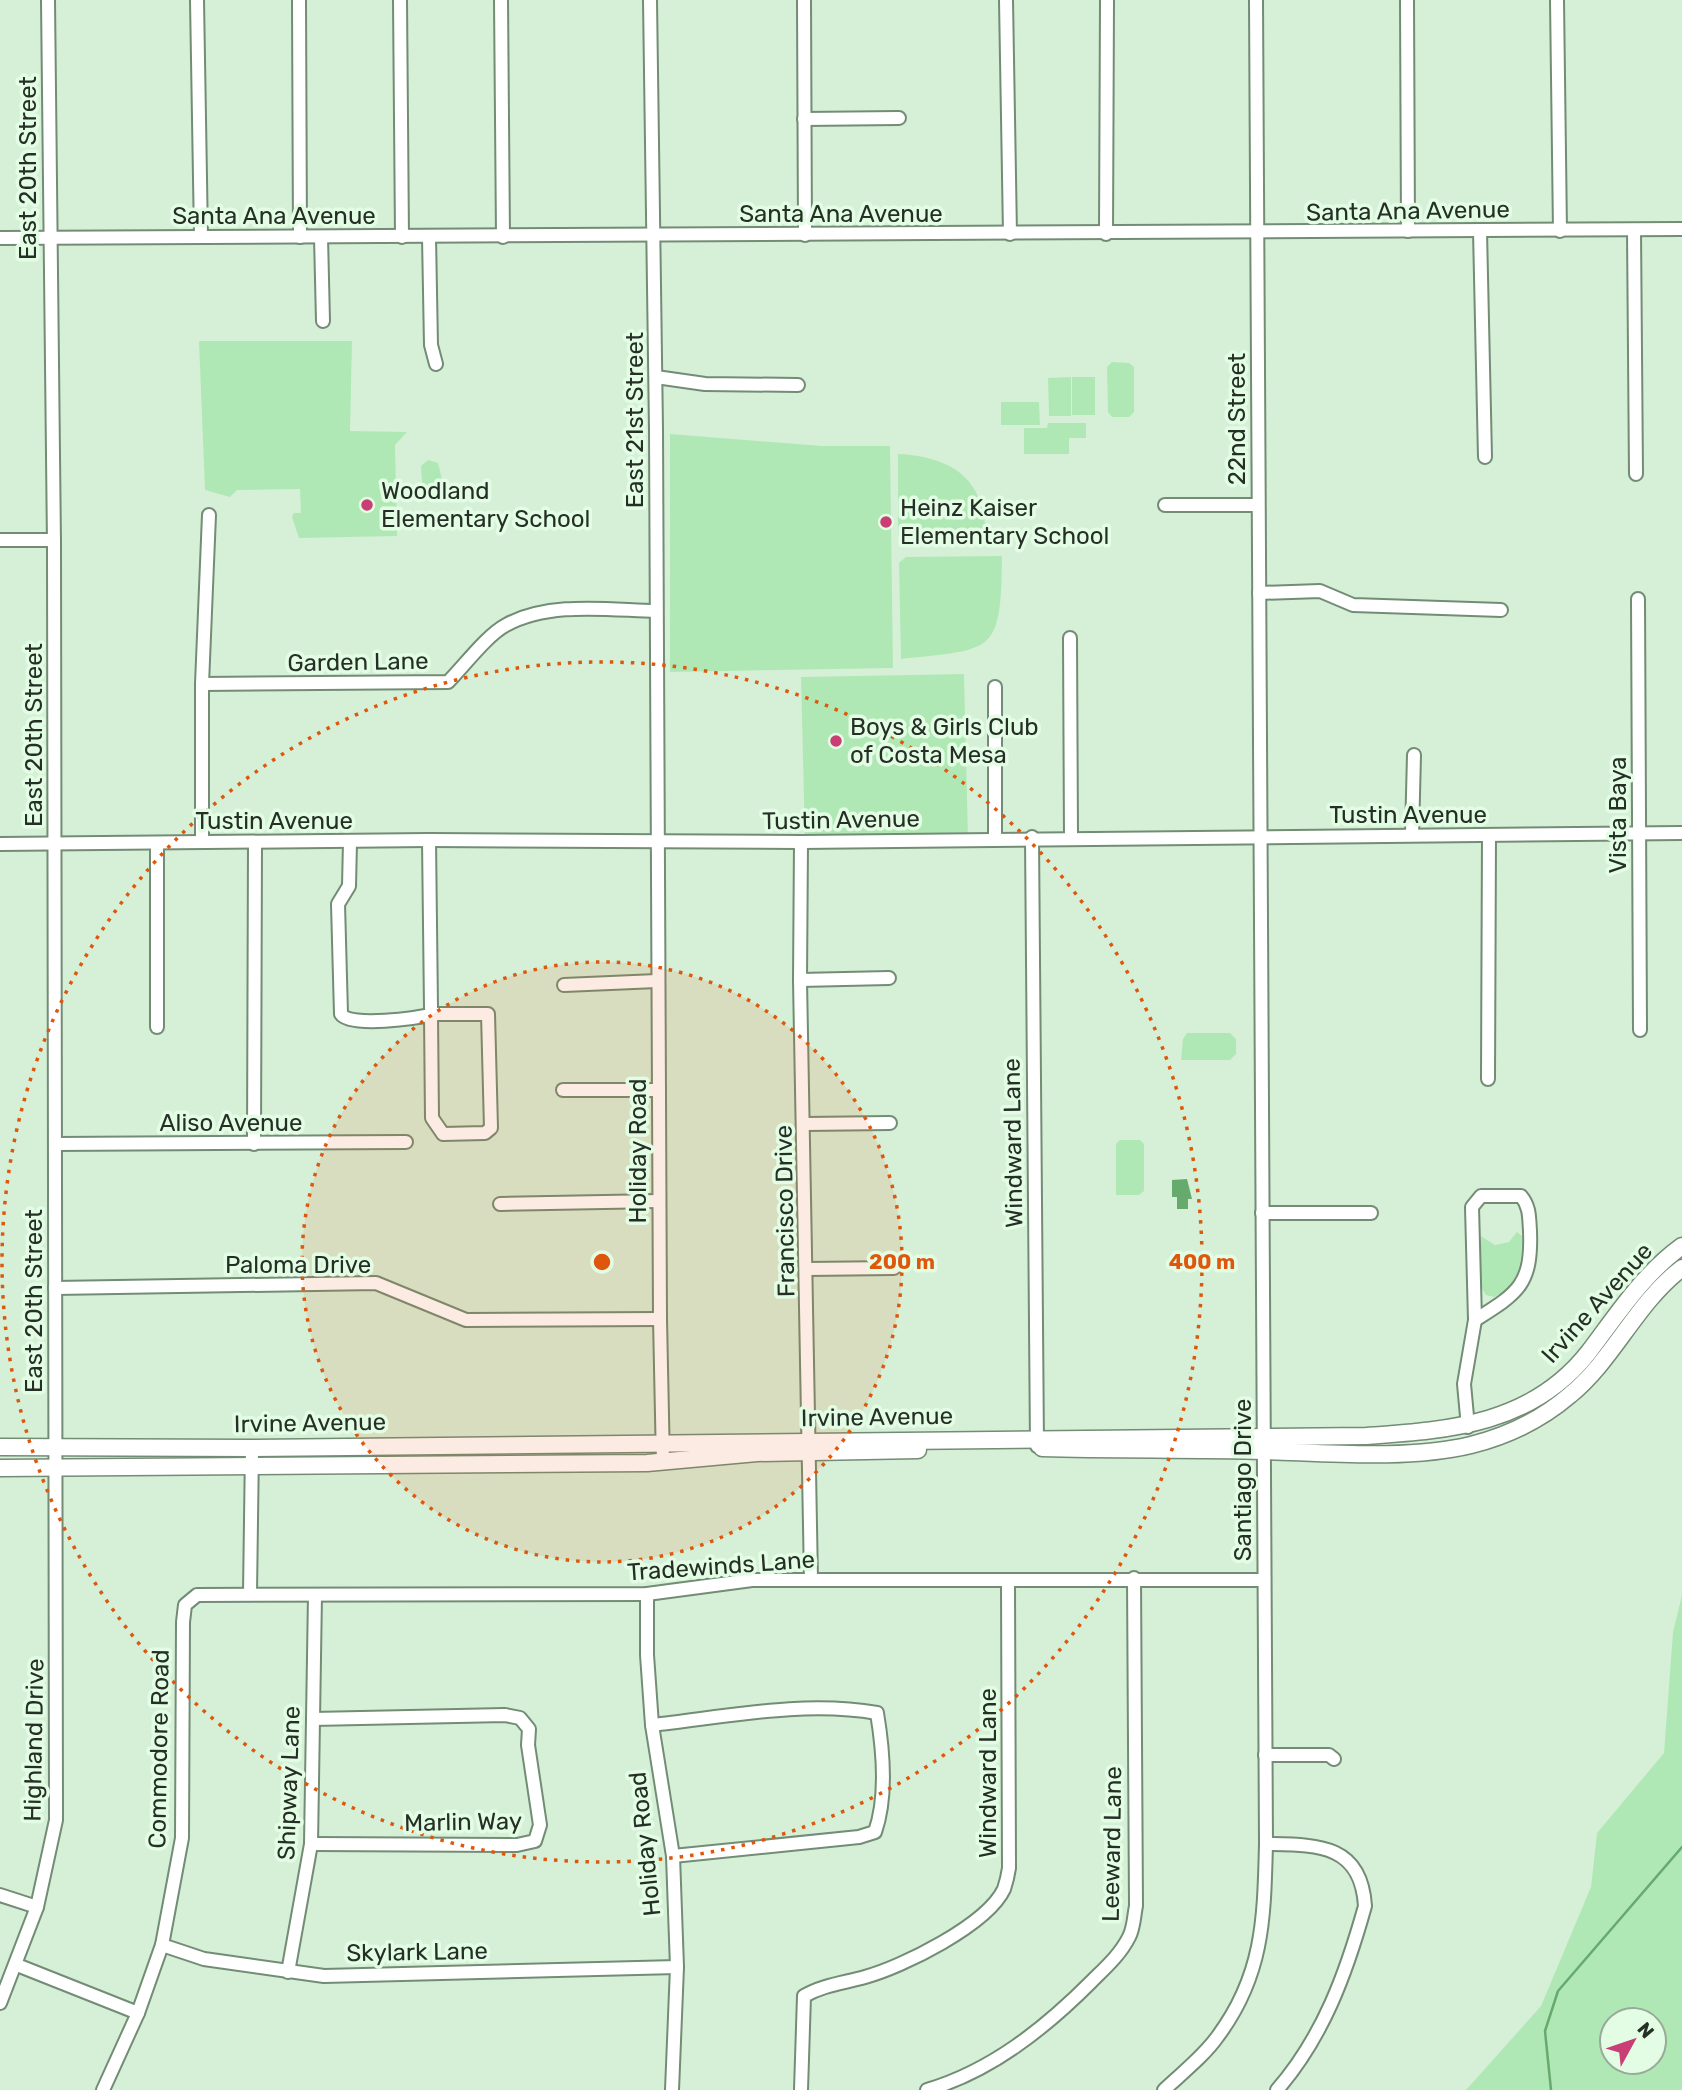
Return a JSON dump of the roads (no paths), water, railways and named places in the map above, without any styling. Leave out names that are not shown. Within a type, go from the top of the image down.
[{"type":"main road","name":"Irvine Avenue","points":[[0,1447],[663,1442],[810,1447],[1264,1443],[1468,1427],[1510,1412],[1564,1378],[1586,1355],[1648,1276],[1682,1246]]},
{"type":"main road","name":"Irvine Avenue","points":[[1264,1443],[1390,1452],[1472,1444],[1500,1436],[1570,1395],[1593,1373],[1634,1317],[1682,1268]]},
{"type":"main road","points":[[1390,1452],[1407,1444],[1452,1441],[1460,1438],[1468,1427]]},
{"type":"main road","name":"Irvine Avenue","points":[[0,1468],[663,1463],[810,1447]]},
{"type":"street","name":"East 20th Street","points":[[48,0],[48,237],[54,540],[55,1469]]},
{"type":"street","points":[[197,0],[201,237]]},
{"type":"street","points":[[299,0],[300,237]]},
{"type":"street","points":[[400,0],[402,237]]},
{"type":"street","points":[[501,0],[503,237]]},
{"type":"street","name":"East 21st Street","points":[[650,0],[656,377],[656,839]]},
{"type":"street","points":[[804,0],[805,235]]},
{"type":"street","points":[[1006,0],[1010,234]]},
{"type":"street","points":[[1106,234],[1107,0]]},
{"type":"street","name":"22nd Street","points":[[1256,0],[1260,837]]},
{"type":"street","points":[[1407,0],[1408,231]]},
{"type":"street","points":[[1557,0],[1560,230]]},
{"type":"street","points":[[804,119],[899,118]]},
{"type":"street","name":"Santa Ana Avenue","points":[[0,238],[1682,229]]},
{"type":"street","points":[[1634,230],[1636,474]]},
{"type":"street","points":[[1480,231],[1485,457]]},
{"type":"street","points":[[321,237],[323,321]]},
{"type":"street","points":[[429,237],[430,345],[436,364]]},
{"type":"street","points":[[656,377],[705,384],[798,385]]},
{"type":"street","points":[[1165,505],[1258,505]]},
{"type":"street","points":[[202,841],[202,684],[209,515]]},
{"type":"street","points":[[0,540],[54,540]]},
{"type":"street","points":[[1259,593],[1320,591],[1353,605],[1501,610]]},
{"type":"street","name":"Vista Baya","points":[[1638,599],[1640,1030]]},
{"type":"street","name":"Garden Lane","points":[[202,684],[448,682],[504,626],[531,614],[564,610],[656,611]]},
{"type":"street","points":[[1070,638],[1071,837]]},
{"type":"street","points":[[995,687],[995,838]]},
{"type":"street","points":[[1412,834],[1414,755]]},
{"type":"street","name":"Tustin Avenue","points":[[0,844],[429,839],[801,842],[1032,837],[1682,833]]},
{"type":"street","points":[[1489,835],[1489,1079]]},
{"type":"street","name":"Windward Lane","points":[[1032,837],[1037,1443]]},
{"type":"street","name":"Santiago Drive","points":[[1164,2090],[1217,2037],[1238,2004],[1255,1965],[1264,1926],[1266,1844],[1260,837]]},
{"type":"street","points":[[350,842],[349,886],[338,904],[341,1014],[350,1021],[416,1019],[431,1011],[485,1013],[490,1017],[491,1128],[485,1133],[443,1134],[436,1128],[432,1118],[431,1011],[429,839]]},
{"type":"street","name":"Holiday Road","points":[[656,839],[663,1463]]},
{"type":"street","name":"Francisco Drive","points":[[801,842],[800,979],[805,1124],[811,1580]]},
{"type":"street","points":[[157,843],[157,1027]]},
{"type":"street","points":[[254,843],[254,1144]]},
{"type":"street","points":[[800,979],[889,978]]},
{"type":"street","points":[[564,985],[657,981]]},
{"type":"street","points":[[564,1090],[659,1090]]},
{"type":"street","points":[[805,1124],[890,1122]]},
{"type":"street","name":"Aliso Avenue","points":[[55,1144],[406,1142]]},
{"type":"street","points":[[1468,1427],[1464,1384],[1475,1320],[1472,1207],[1481,1196],[1521,1196],[1528,1205],[1531,1260],[1527,1277],[1518,1290],[1475,1320]]},
{"type":"street","points":[[500,1204],[659,1201]]},
{"type":"street","points":[[1262,1213],[1371,1213]]},
{"type":"street","points":[[807,1269],[894,1268]]},
{"type":"street","name":"Paloma Drive","points":[[55,1288],[376,1283],[466,1320],[660,1319]]},
{"type":"street","points":[[250,1593],[252,1447]]},
{"type":"street","name":"Highland Drive","points":[[0,2003],[17,1965],[37,1907],[57,1820],[55,1469]]},
{"type":"street","name":"Leeward Lane","points":[[927,2090],[950,2083],[992,2062],[1030,2037],[1059,2014],[1114,1959],[1130,1936],[1136,1906],[1134,1578]]},
{"type":"street","name":"Tradewinds Lane","points":[[185,1605],[197,1595],[648,1594],[752,1580],[1263,1580]]},
{"type":"street","name":"Windward Lane","points":[[801,2090],[804,1996],[818,1988],[866,1977],[914,1959],[962,1929],[1003,1891],[1009,1868],[1008,1582]]},
{"type":"street","name":"Holiday Road","points":[[648,1594],[647,1655],[652,1725],[673,1856],[677,1967],[672,2090]]},
{"type":"street","name":"Shipway Lane","points":[[288,1972],[311,1844],[315,1595]]},
{"type":"street","name":"Commodore Road","points":[[103,2090],[138,2013],[162,1945],[182,1838],[185,1605]]},
{"type":"street","points":[[652,1725],[789,1709],[856,1709],[877,1713],[881,1735],[881,1816],[875,1832],[859,1837],[673,1856]]},
{"type":"street","name":"Marlin Way","points":[[311,1844],[517,1846],[535,1841],[540,1825],[528,1745],[529,1729],[525,1721],[505,1715],[313,1719]]},
{"type":"street","points":[[1265,1755],[1329,1755],[1334,1759]]},
{"type":"street","points":[[1266,1844],[1312,1845],[1333,1850],[1358,1875],[1364,1889],[1365,1906],[1330,2009],[1294,2069],[1277,2090]]},
{"type":"street","points":[[0,1895],[37,1907]]},
{"type":"street","name":"Skylark Lane","points":[[162,1945],[204,1959],[324,1976],[677,1967]]},
{"type":"street","points":[[17,1965],[138,2013]]},
{"type":"waterway","points":[[1551,2090],[1545,2031],[1558,1991],[1682,1847]]},
{"type":"place","name":"Woodland Elementary School","points":[[367,505]]},
{"type":"place","name":"Heinz Kaiser Elementary School","points":[[886,522]]},
{"type":"place","name":"Boys & Girls Club of Costa Mesa","points":[[836,741]]}]
